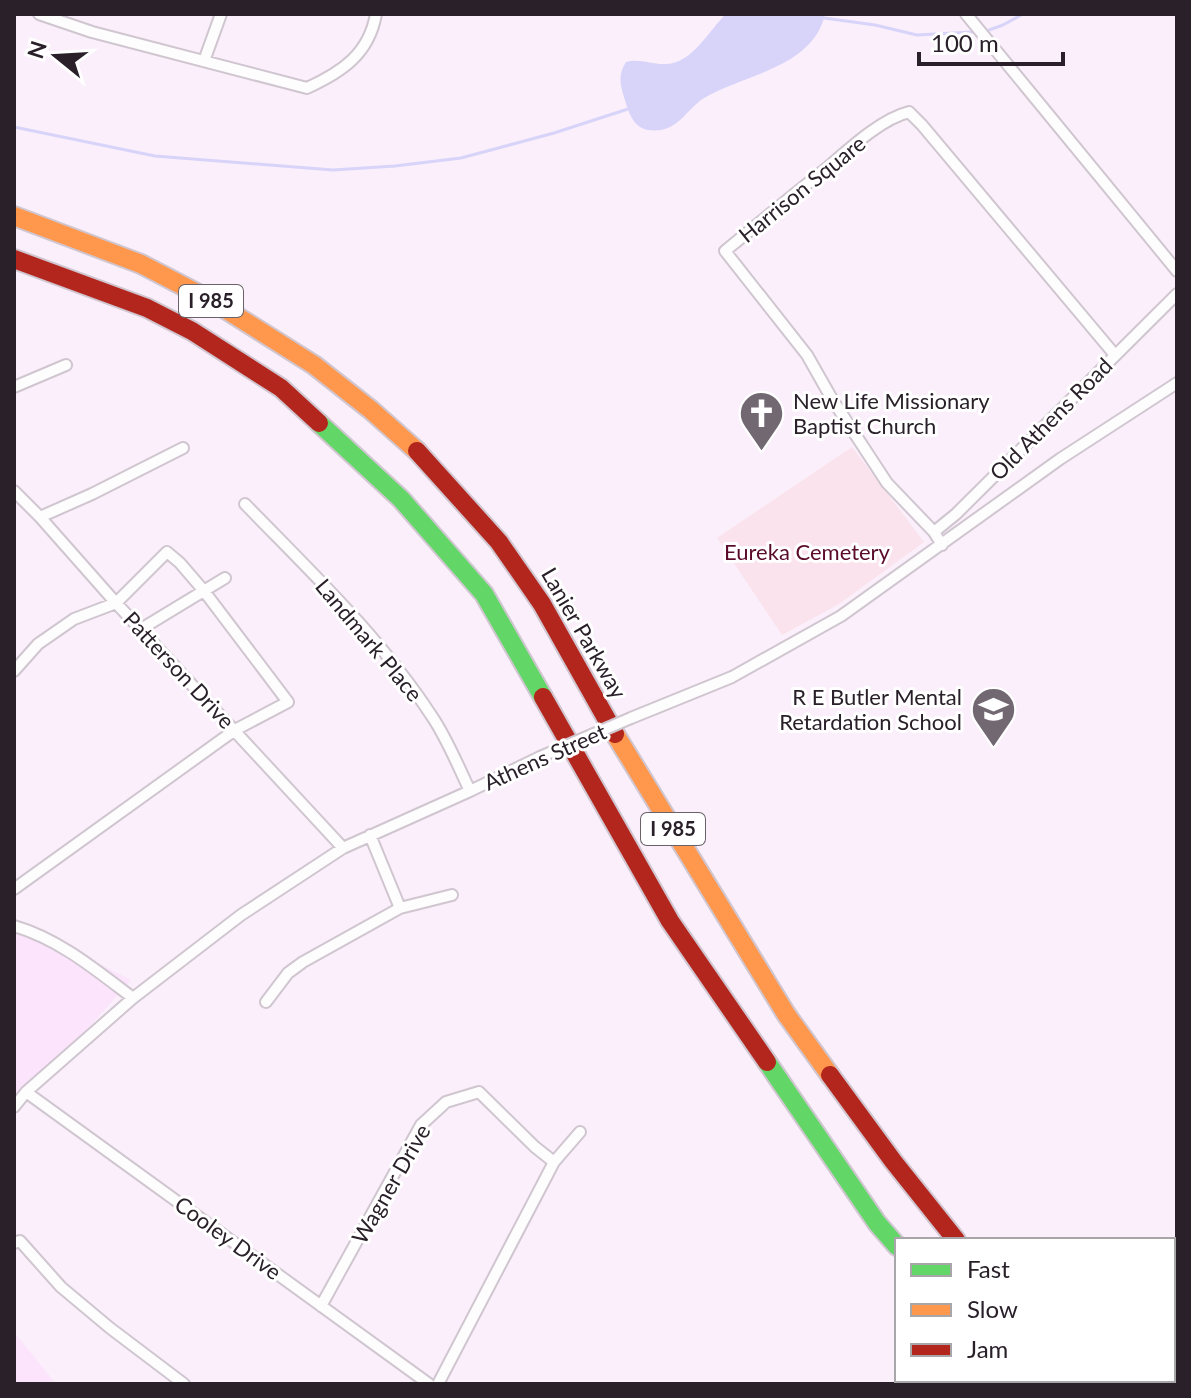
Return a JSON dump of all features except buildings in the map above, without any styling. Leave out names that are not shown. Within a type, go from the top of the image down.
[{"type":"highway","name":"Lanier Parkway","points":[[14,216],[141,264],[214,302],[314,365],[419,453],[499,542],[542,604],[618,738],[786,1014],[883,1149],[954,1238]]},
{"type":"highway","name":"I 985","points":[[14,259],[147,308],[192,331],[281,388],[401,499],[484,594],[670,921],[877,1223],[895,1244]]},
{"type":"street","points":[[39,14],[92,32],[307,88],[332,76],[362,50],[374,27],[376,14]]},
{"type":"street","points":[[204,61],[221,14]]},
{"type":"street","points":[[966,14],[1177,271]]},
{"type":"street","name":"Harrison Square","points":[[934,532],[887,483],[807,355],[725,251],[854,146],[888,121],[909,112],[1115,355]]},
{"type":"street","name":"Old Athens Road","points":[[934,532],[956,514],[1177,294]]},
{"type":"street","points":[[14,387],[66,365]]},
{"type":"street","name":"Athens Street","points":[[14,1107],[26,1092],[133,998],[241,915],[343,848],[540,757],[732,677],[785,648],[841,616],[1060,459],[1177,383]]},
{"type":"street","points":[[40,517],[183,448]]},
{"type":"street","name":"Patterson Drive","points":[[14,491],[343,848]]},
{"type":"street","name":"Landmark Place","points":[[245,504],[393,661],[433,718],[470,791]]},
{"type":"street","points":[[934,532],[942,545]]},
{"type":"street","points":[[14,671],[38,644],[74,619],[116,603],[167,552],[204,591],[288,702],[235,730],[14,889]]},
{"type":"street","points":[[141,629],[225,578]]},
{"type":"street","points":[[370,835],[400,908]]},
{"type":"street","points":[[266,1002],[288,973],[303,962],[400,908],[452,895]]},
{"type":"street","points":[[14,926],[29,930],[78,956],[133,998]]},
{"type":"street","name":"Cooley Drive","points":[[26,1092],[429,1384]]},
{"type":"street","name":"Wagner Drive","points":[[321,1306],[421,1125],[446,1102],[479,1092],[554,1162]]},
{"type":"street","points":[[438,1384],[554,1162],[580,1132]]},
{"type":"street","points":[[14,1243],[20,1241],[61,1287],[184,1384]]},
{"type":"shaded area","points":[[726,14],[825,14],[818,32],[807,47],[792,58],[704,98],[667,129],[648,130],[634,122],[622,88],[621,75],[626,62],[664,64],[683,59],[699,46]]},
{"type":"shaded area","points":[[14,920],[131,980],[14,1111]]},
{"type":"shaded area","points":[[14,1332],[56,1384],[14,1384]]},
{"type":"green space","name":"Eureka Cemetery","points":[[852,447],[924,542],[839,604],[782,635],[717,538]]},
{"type":"waterway","points":[[989,30],[1023,14]]},
{"type":"waterway","points":[[824,18],[917,35],[972,32]]},
{"type":"waterway","points":[[14,127],[155,156],[333,170],[461,158],[628,109]]},
{"type":"traffic: fast","points":[[319,423],[401,499],[484,594],[543,697]]},
{"type":"traffic: fast","points":[[767,1062],[877,1223],[895,1244]]},
{"type":"traffic: fast","points":[[1175,1309],[1177,1305]]},
{"type":"traffic: fast","points":[[1175,1368],[1177,1364]]},
{"type":"traffic: slow","points":[[14,216],[141,264],[214,302],[314,365],[417,451]]},
{"type":"traffic: slow","points":[[615,734],[786,1014],[830,1075]]},
{"type":"traffic: jam","points":[[14,259],[147,308],[192,331],[281,388],[319,423]]},
{"type":"traffic: jam","points":[[417,451],[499,542],[542,604],[615,734]]},
{"type":"traffic: jam","points":[[543,697],[670,921],[767,1062]]},
{"type":"traffic: jam","points":[[830,1075],[954,1238]]},
{"type":"place","name":"New Life Missionary Baptist Church","points":[[762,453]]},
{"type":"place","name":"R E Butler Mental Retardation School","points":[[993,749]]}]
